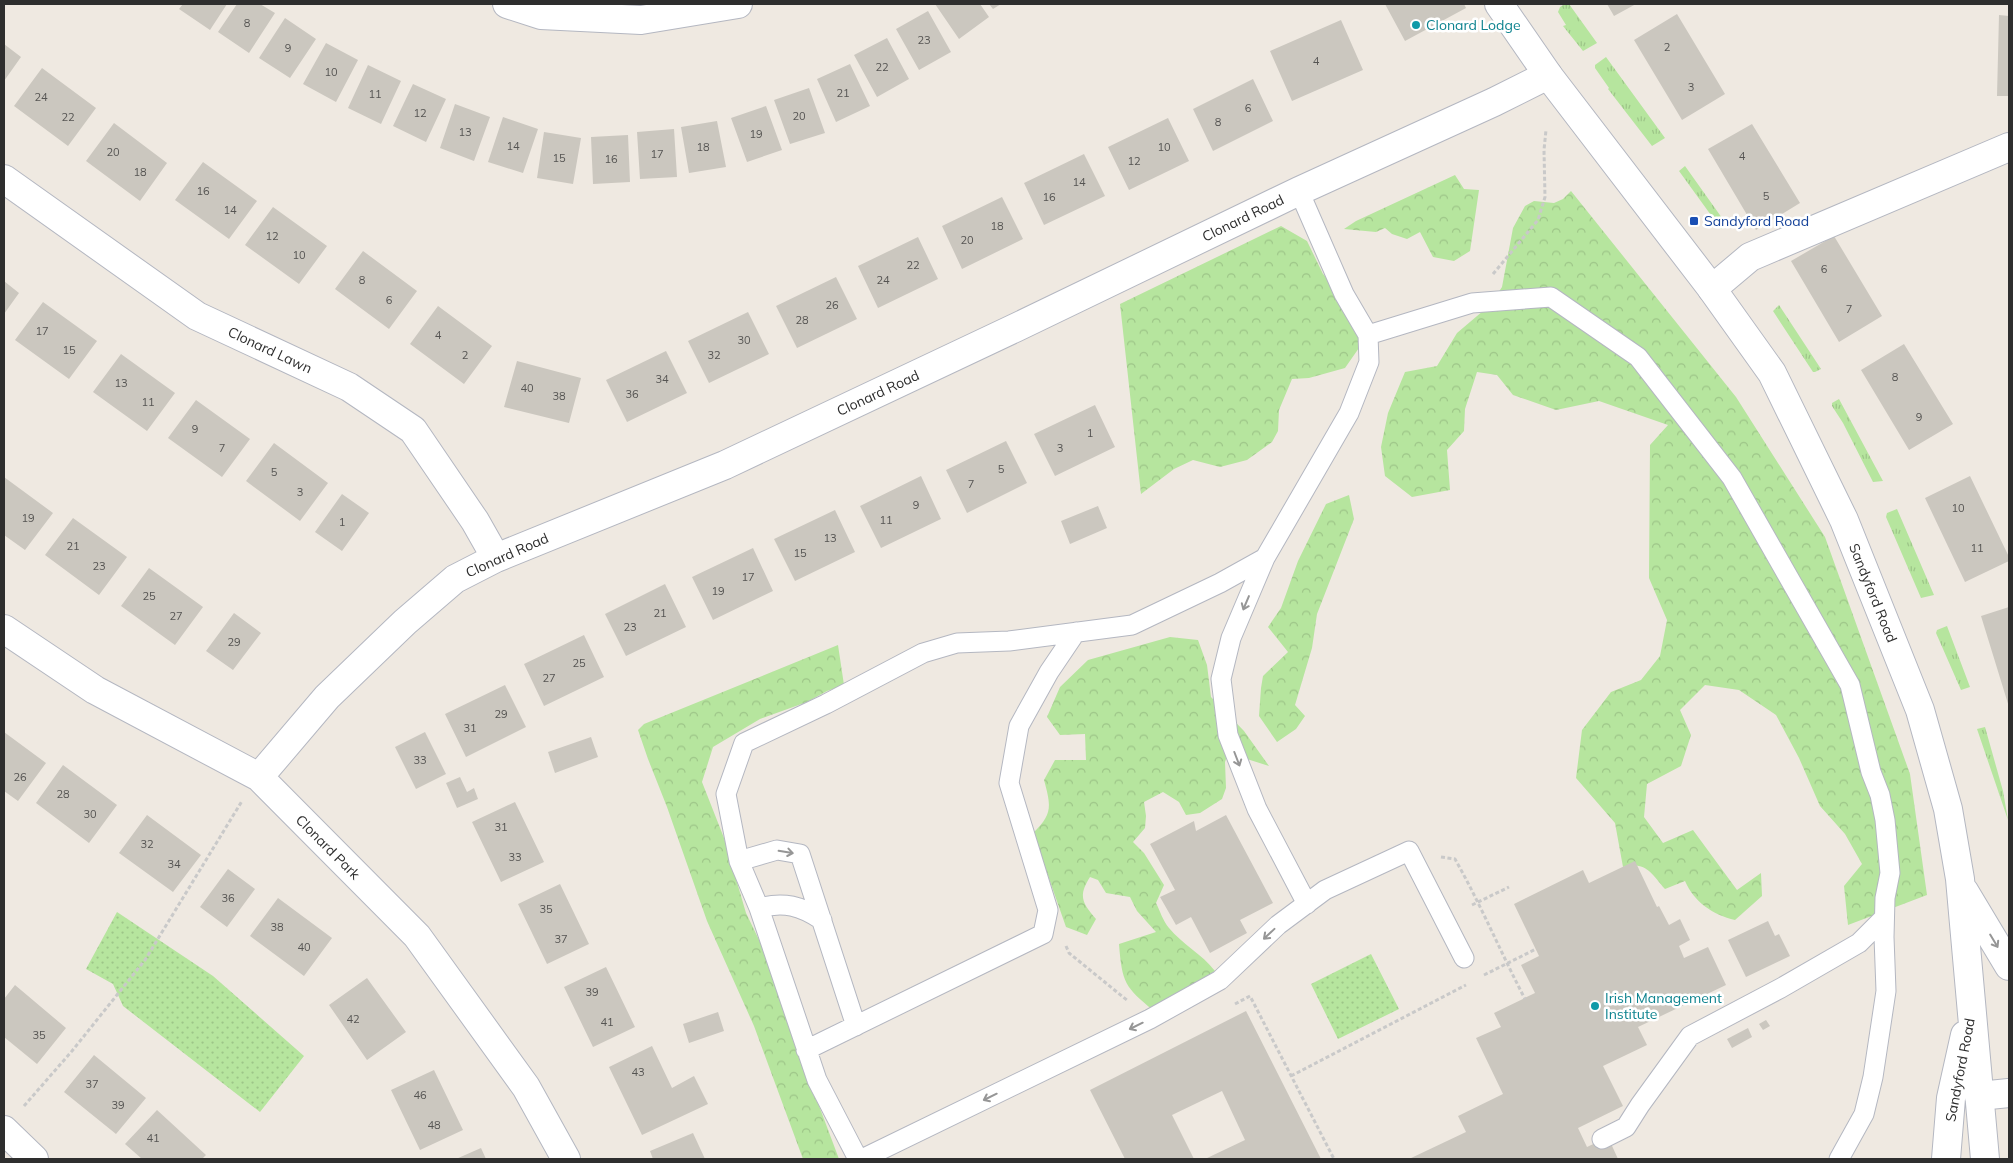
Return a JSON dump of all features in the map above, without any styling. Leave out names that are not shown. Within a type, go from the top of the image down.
[{"type":"street","points":[[507,4],[541,15],[641,20],[738,4]]},
{"type":"street","name":"Sandyford Road","points":[[1499,4],[1548,75],[1712,289],[1772,373],[1844,520],[1920,710],[1948,809],[1961,886],[1985,1159]]},
{"type":"street","name":"Clonard Road","points":[[259,777],[327,697],[405,622],[455,579],[496,558],[725,465],[1016,328],[1299,191],[1494,102],[1548,75]]},
{"type":"street","points":[[1712,289],[1750,256],[2009,147]]},
{"type":"street","name":"Clonard Lawn","points":[[4,180],[197,316],[349,387],[413,430],[475,521],[496,558]]},
{"type":"street","name":"Clonard Park","points":[[4,630],[95,690],[259,777],[417,936],[526,1087],[566,1159]]},
{"type":"street","points":[[1961,886],[2009,966]]},
{"type":"street","name":"Sandyford Road","points":[[1946,1159],[1951,1098],[1971,1010]]},
{"type":"street","points":[[1979,1096],[2009,1093]]},
{"type":"street","points":[[4,1130],[34,1159]]},
{"type":"lane","points":[[1299,191],[1344,294],[1368,335],[1369,362],[1349,412],[1265,558],[1230,638],[1221,678],[1228,735],[1257,809],[1307,904]]},
{"type":"lane","points":[[1368,335],[1472,303],[1551,297],[1638,357],[1732,478],[1850,685],[1871,772],[1880,795],[1884,820],[1890,873],[1885,898],[1884,918],[1886,991],[1873,1077],[1864,1114],[1839,1159]]},
{"type":"lane","points":[[858,1159],[817,1080],[759,908],[739,861],[726,794],[744,743],[826,704],[923,653],[957,643],[1009,641],[1132,625],[1265,558]]},
{"type":"lane","points":[[806,1050],[1043,934],[1048,910],[1009,782],[1019,726],[1049,672],[1076,632]]},
{"type":"lane","points":[[739,861],[777,850],[800,854],[856,1026]]},
{"type":"lane","points":[[862,1159],[1150,1019],[1220,980],[1278,925],[1325,890],[1408,851],[1464,958]]},
{"type":"lane","points":[[759,908],[771,905],[790,905],[805,909],[822,920]]},
{"type":"lane","points":[[1602,1139],[1626,1127],[1690,1036],[1781,988],[1859,943],[1884,918]]},
{"type":"path","points":[[1472,303],[1517,243],[1538,220],[1545,197],[1544,150],[1546,130]]},
{"type":"path","points":[[22,1108],[144,960],[259,777]]},
{"type":"path","points":[[1408,851],[1456,859],[1479,902],[1525,999]]},
{"type":"path","points":[[1472,905],[1509,887]]},
{"type":"path","points":[[1048,910],[1069,953],[1150,1019]]},
{"type":"path","points":[[1481,977],[1536,949]]},
{"type":"path","points":[[1291,1076],[1472,982]]},
{"type":"path","points":[[1227,1008],[1250,996],[1334,1159]]},
{"type":"green space","points":[[1569,4],[1597,43],[1583,51],[1563,26],[1566,25],[1558,12],[1560,7]]},
{"type":"green space","points":[[1606,57],[1665,138],[1652,146],[1608,89],[1595,68],[1595,65]]},
{"type":"green space","points":[[1685,166],[1727,225],[1721,229],[1679,171]]},
{"type":"green space","points":[[1455,175],[1464,189],[1479,190],[1470,251],[1454,261],[1433,257],[1420,232],[1407,239],[1392,234],[1385,228],[1376,232],[1344,229],[1356,221]]},
{"type":"green space","points":[[1571,191],[1736,397],[1825,537],[1910,774],[1927,895],[1848,925],[1844,886],[1862,864],[1845,834],[1820,806],[1799,758],[1776,715],[1739,690],[1705,685],[1680,710],[1691,735],[1681,766],[1647,784],[1644,817],[1663,843],[1693,830],[1737,890],[1761,873],[1762,896],[1735,920],[1719,915],[1705,906],[1694,895],[1685,881],[1665,889],[1652,873],[1643,867],[1623,867],[1615,823],[1576,778],[1582,730],[1611,692],[1641,680],[1660,656],[1667,620],[1649,578],[1650,445],[1668,425],[1599,401],[1556,410],[1513,395],[1497,375],[1477,372],[1465,409],[1464,431],[1447,450],[1450,490],[1412,497],[1385,476],[1381,447],[1388,413],[1405,372],[1437,366],[1457,333],[1490,305],[1502,287],[1513,228],[1525,206],[1534,201],[1554,203],[1563,199]]},
{"type":"green space","points":[[1281,226],[1307,241],[1323,274],[1344,294],[1368,335],[1345,368],[1309,378],[1292,379],[1279,410],[1278,431],[1272,442],[1247,460],[1220,467],[1193,460],[1174,469],[1141,494],[1120,304]]},
{"type":"green space","points":[[1779,305],[1821,369],[1813,372],[1773,311]]},
{"type":"green space","points":[[1839,399],[1883,481],[1873,482],[1843,423],[1832,406],[1832,403]]},
{"type":"green space","points":[[1349,495],[1354,519],[1317,614],[1312,648],[1295,705],[1305,716],[1296,729],[1277,742],[1259,716],[1261,688],[1263,676],[1288,652],[1268,627],[1281,608],[1298,561],[1326,504]]},
{"type":"green space","points":[[1897,509],[1934,595],[1921,598],[1886,517],[1887,513]]},
{"type":"green space","points":[[1947,626],[1970,687],[1961,690],[1936,633],[1937,630]]},
{"type":"green space","points":[[1170,637],[1198,640],[1207,665],[1211,697],[1244,731],[1269,766],[1228,753],[1225,762],[1226,788],[1222,799],[1200,813],[1186,815],[1179,802],[1163,792],[1144,802],[1145,828],[1133,842],[1144,853],[1164,885],[1156,903],[1169,928],[1215,971],[1178,993],[1154,1011],[1131,990],[1127,983],[1122,968],[1119,944],[1156,932],[1137,911],[1130,897],[1106,893],[1098,880],[1090,877],[1084,889],[1083,899],[1087,908],[1096,919],[1087,935],[1066,927],[1033,833],[1044,820],[1049,809],[1044,780],[1055,760],[1086,760],[1085,734],[1060,735],[1047,717],[1060,687],[1088,660]]},
{"type":"green space","points":[[838,645],[844,685],[827,691],[807,702],[760,719],[713,747],[702,782],[724,838],[746,913],[778,979],[806,1071],[839,1159],[803,1159],[754,1026],[707,921],[638,730],[644,724]]},
{"type":"green space","points":[[1985,727],[2003,791],[2008,820],[1977,729]]},
{"type":"green space","points":[[117,912],[213,976],[304,1056],[260,1112],[123,1006],[113,984],[86,969]]},
{"type":"green space","points":[[1371,954],[1399,1009],[1338,1039],[1311,984]]},
{"type":"building","points":[[183,4],[227,4],[210,30],[179,9]]},
{"type":"building","points":[[237,4],[260,4],[275,13],[249,53],[218,32]]},
{"type":"building","points":[[935,4],[980,4],[989,17],[959,39]]},
{"type":"building","points":[[989,4],[1001,4],[993,9]]},
{"type":"building","name":"Clonard Lodge","points":[[1385,4],[1464,4],[1466,8],[1405,41]]},
{"type":"building","points":[[1607,4],[1636,4],[1614,16]]},
{"type":"building","points":[[928,11],[951,52],[919,70],[896,29]]},
{"type":"building","points":[[1677,14],[1725,94],[1682,120],[1634,40]]},
{"type":"building","points":[[1999,15],[2009,16],[2009,96],[1997,96]]},
{"type":"building","points":[[285,18],[316,39],[290,78],[259,58]]},
{"type":"building","points":[[1341,20],[1363,70],[1292,101],[1270,51]]},
{"type":"building","points":[[887,38],[909,79],[877,97],[854,55]]},
{"type":"building","points":[[326,43],[358,60],[336,102],[303,84]]},
{"type":"building","points":[[4,44],[21,57],[4,81]]},
{"type":"building","points":[[850,64],[870,106],[836,122],[817,79]]},
{"type":"building","points":[[368,65],[401,81],[381,124],[348,108]]},
{"type":"building","points":[[42,68],[96,108],[68,146],[14,106]]},
{"type":"building","points":[[1253,79],[1273,121],[1213,151],[1193,109]]},
{"type":"building","points":[[413,84],[446,99],[426,142],[393,126]]},
{"type":"building","points":[[809,88],[825,133],[790,144],[774,100]]},
{"type":"building","points":[[455,104],[490,117],[474,161],[440,148]]},
{"type":"building","points":[[766,106],[782,150],[747,162],[731,118]]},
{"type":"building","points":[[503,117],[538,129],[523,173],[488,162]]},
{"type":"building","points":[[1168,118],[1189,161],[1129,190],[1108,147]]},
{"type":"building","points":[[717,121],[726,167],[689,173],[681,127]]},
{"type":"building","points":[[114,123],[167,163],[140,201],[86,161]]},
{"type":"building","points":[[1752,124],[1800,203],[1756,230],[1708,149]]},
{"type":"building","points":[[674,129],[677,177],[640,179],[637,132]]},
{"type":"building","points":[[544,132],[581,138],[573,184],[537,178]]},
{"type":"building","points":[[628,135],[630,182],[593,184],[591,137]]},
{"type":"building","points":[[1084,154],[1105,196],[1044,225],[1024,183]]},
{"type":"building","points":[[203,162],[257,201],[229,239],[175,200]]},
{"type":"building","points":[[1002,197],[1023,239],[962,269],[942,226]]},
{"type":"building","points":[[273,207],[327,246],[299,284],[245,245]]},
{"type":"building","points":[[1834,236],[1882,316],[1839,342],[1791,261]]},
{"type":"building","points":[[918,237],[938,279],[878,308],[858,266]]},
{"type":"building","points":[[363,251],[417,291],[389,329],[335,289]]},
{"type":"building","points":[[836,277],[857,319],[797,348],[776,306]]},
{"type":"building","points":[[4,281],[19,293],[4,314]]},
{"type":"building","points":[[43,302],[97,341],[69,379],[15,340]]},
{"type":"building","points":[[438,306],[492,346],[464,384],[410,344]]},
{"type":"building","points":[[748,312],[769,354],[709,383],[688,341]]},
{"type":"building","points":[[1904,344],[1953,424],[1909,450],[1861,370]]},
{"type":"building","points":[[666,351],[687,393],[627,422],[606,380]]},
{"type":"building","points":[[121,354],[175,393],[147,431],[93,392]]},
{"type":"building","points":[[517,361],[581,378],[569,423],[504,407]]},
{"type":"building","points":[[196,400],[250,439],[222,477],[168,438]]},
{"type":"building","points":[[1095,405],[1115,447],[1055,476],[1034,434]]},
{"type":"building","points":[[1006,441],[1027,483],[967,513],[946,470]]},
{"type":"building","points":[[274,443],[328,483],[300,521],[246,481]]},
{"type":"building","points":[[921,476],[941,519],[881,548],[860,506]]},
{"type":"building","points":[[1970,476],[2009,557],[2009,561],[1965,582],[1925,498]]},
{"type":"building","points":[[4,477],[53,513],[25,550],[4,535]]},
{"type":"building","points":[[342,494],[369,513],[342,551],[315,532]]},
{"type":"building","points":[[1098,506],[1107,528],[1070,544],[1061,521]]},
{"type":"building","points":[[835,510],[855,552],[795,581],[774,539]]},
{"type":"building","points":[[73,518],[127,557],[99,595],[45,555]]},
{"type":"building","points":[[753,548],[773,591],[713,620],[692,577]]},
{"type":"building","points":[[149,568],[203,607],[175,645],[121,606]]},
{"type":"building","points":[[665,584],[686,627],[626,656],[605,614]]},
{"type":"building","points":[[2009,607],[2009,707],[1981,616]]},
{"type":"building","points":[[234,613],[261,633],[233,670],[206,651]]},
{"type":"building","points":[[584,635],[604,677],[544,706],[524,664]]},
{"type":"building","points":[[505,685],[526,727],[466,757],[445,714]]},
{"type":"building","points":[[4,732],[46,763],[18,801],[4,791]]},
{"type":"building","points":[[425,732],[446,774],[416,789],[395,747]]},
{"type":"building","points":[[591,737],[598,757],[555,773],[548,752]]},
{"type":"building","points":[[63,765],[117,805],[89,843],[36,803]]},
{"type":"building","points":[[460,777],[467,792],[474,788],[478,799],[457,808],[446,783]]},
{"type":"building","points":[[515,802],[544,862],[501,882],[472,822]]},
{"type":"building","points":[[147,815],[201,855],[173,892],[119,853]]},
{"type":"building","points":[[1226,815],[1273,903],[1240,920],[1247,933],[1210,953],[1191,917],[1176,925],[1160,897],[1175,890],[1150,844],[1194,821],[1196,831]]},
{"type":"building","name":"Irish Management Institute","points":[[1635,861],[1657,907],[1659,906],[1669,925],[1680,919],[1690,940],[1679,946],[1684,958],[1708,947],[1726,985],[1638,1027],[1647,1045],[1603,1066],[1623,1106],[1578,1128],[1587,1147],[1608,1137],[1618,1159],[1409,1159],[1466,1132],[1458,1116],[1503,1094],[1476,1038],[1501,1027],[1494,1013],[1535,993],[1521,965],[1539,956],[1514,904],[1583,870],[1589,883]]},
{"type":"building","points":[[228,869],[255,889],[227,927],[200,907]]},
{"type":"building","points":[[560,884],[589,944],[547,964],[518,904]]},
{"type":"building","points":[[278,898],[332,938],[304,976],[250,936]]},
{"type":"building","points":[[1768,921],[1775,936],[1779,934],[1790,956],[1746,977],[1728,940]]},
{"type":"building","points":[[606,967],[635,1027],[593,1047],[564,987]]},
{"type":"building","points":[[367,978],[406,1032],[367,1060],[329,1005]]},
{"type":"building","points":[[15,985],[66,1028],[37,1064],[4,1037],[4,999]]},
{"type":"building","points":[[1246,1011],[1321,1159],[1205,1159],[1245,1140],[1222,1091],[1172,1115],[1194,1159],[1125,1159],[1090,1090]]},
{"type":"building","points":[[718,1012],[724,1031],[689,1043],[683,1024]]},
{"type":"building","points":[[1766,1020],[1770,1026],[1763,1030],[1759,1024]]},
{"type":"building","points":[[1748,1028],[1752,1037],[1732,1048],[1727,1039]]},
{"type":"building","points":[[652,1046],[672,1088],[694,1076],[708,1104],[642,1135],[609,1067]]},
{"type":"building","points":[[94,1055],[146,1098],[116,1134],[64,1092]]},
{"type":"building","points":[[434,1070],[463,1130],[420,1150],[391,1090]]},
{"type":"building","points":[[157,1110],[206,1155],[202,1159],[142,1159],[125,1144]]},
{"type":"building","points":[[693,1133],[705,1159],[653,1159],[650,1151]]},
{"type":"building","points":[[481,1148],[486,1159],[456,1159]]},
{"type":"place","name":"Clonard Lodge","points":[[1416,25]]},
{"type":"place","name":"Sandyford Road","points":[[1694,221]]},
{"type":"place","name":"Irish Management Institute","points":[[1595,1006]]}]
